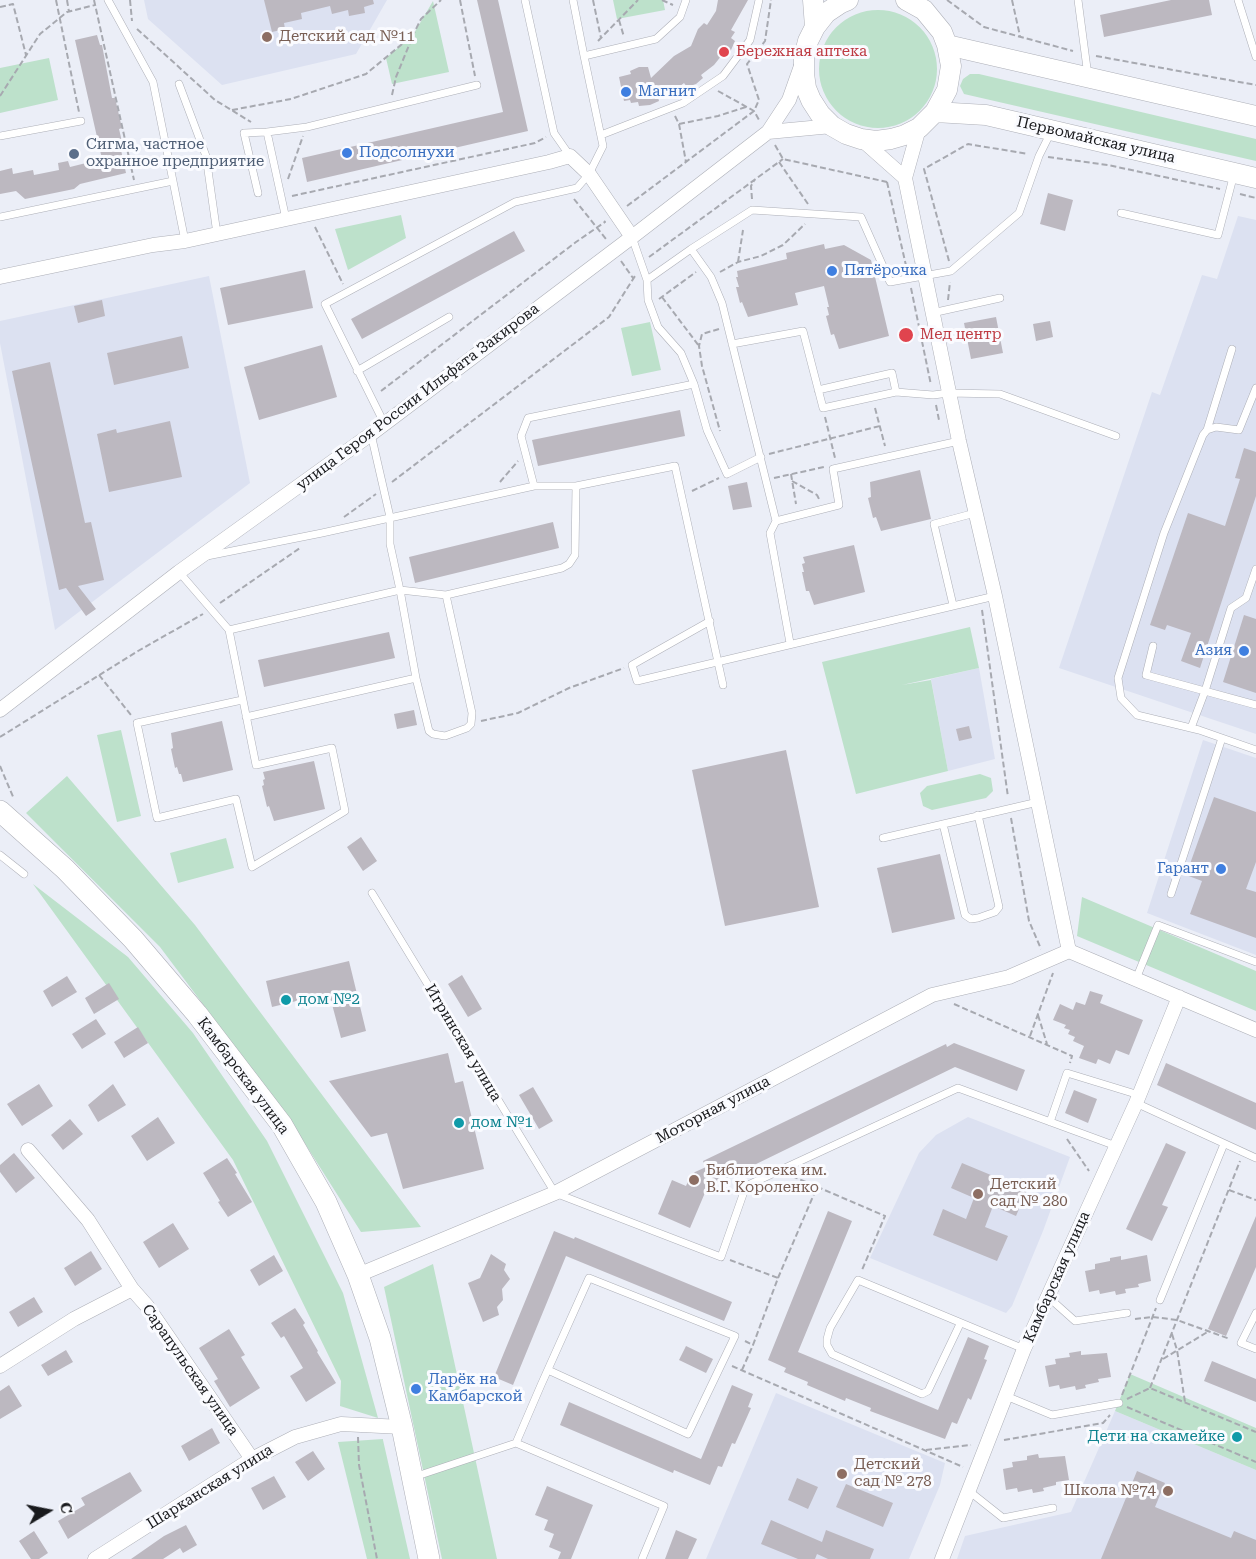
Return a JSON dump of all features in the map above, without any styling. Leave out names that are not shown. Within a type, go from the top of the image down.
[{"type":"main road","points":[[813,0],[815,27]]},
{"type":"main road","points":[[848,0],[826,13],[815,27],[804,57],[804,74],[811,100],[832,126],[846,134],[876,141],[891,140],[919,128],[935,112],[947,90],[951,66],[947,45],[934,20],[924,10],[906,0]]},
{"type":"main road","points":[[947,45],[1256,116]]},
{"type":"main road","name":"Первомайская улица","points":[[935,112],[986,115],[1052,130],[1232,182],[1256,178]]},
{"type":"main road","name":"Камбарская улица","points":[[7,814],[65,869],[133,939],[196,1014],[282,1125],[326,1202],[358,1275],[380,1338],[402,1427],[429,1559]]},
{"type":"street","name":"улица Героя России Ильфата Закирова","points":[[0,710],[179,572],[371,434],[768,132],[789,100],[804,57]]},
{"type":"street","points":[[768,132],[832,126]]},
{"type":"street","points":[[919,128],[905,178],[958,441],[995,596],[1069,951],[1256,1030]]},
{"type":"street","points":[[861,139],[905,178]]},
{"type":"street","points":[[0,278],[153,245],[185,241],[570,156],[589,174],[608,217],[632,237]]},
{"type":"street","name":"Моторная улица","points":[[358,1275],[555,1194],[932,995],[1009,977],[1069,951]]},
{"type":"street","name":"Камбарская улица","points":[[942,1559],[1024,1349],[1137,1099],[1179,997]]},
{"type":"street","points":[[28,1150],[88,1220],[132,1289]]},
{"type":"street","name":"Сарапульская улица","points":[[0,1366],[74,1319],[132,1289],[147,1306],[252,1459]]},
{"type":"street","name":"Шарканская улица","points":[[96,1559],[252,1459],[294,1437],[341,1424],[402,1427]]},
{"type":"lane","points":[[108,0],[153,82],[185,241]]},
{"type":"lane","points":[[525,0],[554,133],[570,156]]},
{"type":"lane","points":[[384,423],[325,304],[515,202],[577,188],[589,174],[603,146],[573,0]]},
{"type":"lane","points":[[584,56],[656,39],[680,17],[686,0]]},
{"type":"lane","points":[[601,135],[683,103],[723,76],[750,40],[759,0]]},
{"type":"lane","points":[[1078,0],[1087,54],[1088,79]]},
{"type":"lane","points":[[1238,0],[1256,57]]},
{"type":"lane","points":[[179,84],[206,156],[217,234]]},
{"type":"lane","points":[[258,193],[244,133],[306,127],[477,85]]},
{"type":"lane","points":[[0,136],[81,121]]},
{"type":"lane","points":[[647,280],[752,210],[861,217],[890,282],[951,271],[1019,213],[1039,156],[1052,130]]},
{"type":"lane","points":[[267,132],[286,219]]},
{"type":"lane","points":[[0,217],[173,182]]},
{"type":"lane","points":[[1121,213],[1218,235],[1232,182]]},
{"type":"lane","points":[[632,237],[647,280],[650,306],[658,327],[681,353],[694,384],[707,430],[727,474],[761,457]]},
{"type":"lane","points":[[691,249],[704,266],[722,303],[761,457],[776,521],[770,533],[790,643]]},
{"type":"lane","points":[[932,313],[1000,298]]},
{"type":"lane","points":[[357,370],[450,317]]},
{"type":"lane","points":[[732,344],[803,331],[823,408],[896,392],[933,395],[1000,394],[1116,436]]},
{"type":"lane","points":[[1232,349],[1207,430],[1164,533],[1118,678],[1121,699],[1137,715],[1191,728],[1256,750]]},
{"type":"lane","points":[[818,390],[892,373],[896,392]]},
{"type":"lane","points":[[534,486],[521,436],[528,418],[694,384]]},
{"type":"lane","points":[[1207,430],[1222,426],[1239,430],[1256,388]]},
{"type":"lane","points":[[371,434],[385,488],[390,517],[390,544],[416,678],[429,731],[445,736],[471,724],[472,713],[446,595]]},
{"type":"lane","points":[[776,521],[839,505],[833,469],[837,466],[958,441]]},
{"type":"lane","points":[[199,557],[322,533],[534,486],[576,486],[675,466],[723,685]]},
{"type":"lane","points":[[229,630],[400,590],[446,595],[549,573],[562,568],[569,564],[575,555],[577,544],[576,486]]},
{"type":"lane","points":[[953,605],[934,524],[975,513]]},
{"type":"lane","points":[[1191,728],[1231,608],[1246,598],[1256,569]]},
{"type":"lane","points":[[179,572],[229,630],[256,765],[332,748],[345,810],[252,867],[236,799],[157,818],[137,723],[242,700]]},
{"type":"lane","points":[[710,621],[632,665],[637,681],[995,596]]},
{"type":"lane","points":[[1153,646],[1146,675],[1256,705]]},
{"type":"lane","points":[[246,717],[416,678]]},
{"type":"lane","points":[[1170,894],[1222,738]]},
{"type":"lane","points":[[883,838],[1038,802]]},
{"type":"lane","points":[[943,824],[965,915],[971,919],[978,918],[994,912],[999,907],[978,815]]},
{"type":"lane","points":[[0,855],[24,874]]},
{"type":"lane","name":"Игринская улица","points":[[372,893],[555,1194]]},
{"type":"lane","points":[[1136,979],[1158,925],[1256,962]]},
{"type":"lane","points":[[1053,1123],[1067,1073],[1137,1099],[1256,1158]]},
{"type":"lane","points":[[555,1194],[721,1257],[746,1186],[958,1088],[1116,1146]]},
{"type":"lane","points":[[1160,1300],[1224,1144]]},
{"type":"lane","points":[[516,1443],[548,1370],[590,1278],[735,1336],[688,1434],[548,1370]]},
{"type":"lane","points":[[960,1324],[928,1391],[922,1394],[832,1354],[827,1345],[830,1328],[858,1280],[1024,1349]]},
{"type":"lane","points":[[1047,1296],[1074,1321],[1127,1313]]},
{"type":"lane","points":[[1256,1313],[1242,1343],[1256,1349]]},
{"type":"lane","points":[[1006,1396],[1052,1415],[1119,1403]]},
{"type":"lane","points":[[412,1478],[516,1443],[664,1506],[642,1559]]},
{"type":"lane","points":[[969,1491],[1003,1518],[1053,1508]]},
{"type":"path","points":[[56,0],[81,121]]},
{"type":"path","points":[[67,0],[69,12]]},
{"type":"path","points":[[94,0],[136,188]]},
{"type":"path","points":[[395,106],[392,94],[396,77],[413,35],[421,19],[441,0]]},
{"type":"path","points":[[460,0],[477,85]]},
{"type":"path","points":[[593,0],[601,38]]},
{"type":"path","points":[[584,56],[638,0]]},
{"type":"path","points":[[947,0],[984,27],[1087,54],[1256,85]]},
{"type":"path","points":[[1012,0],[1020,36]]},
{"type":"path","points":[[0,7],[13,4],[26,55]]},
{"type":"path","points":[[0,96],[40,34],[69,12],[95,5]]},
{"type":"path","points":[[619,20],[626,46]]},
{"type":"path","points":[[133,25],[215,100],[267,132]]},
{"type":"path","points":[[232,110],[291,99],[366,74],[413,35]]},
{"type":"path","points":[[371,398],[598,227],[608,217],[754,111],[759,100],[747,64]]},
{"type":"path","points":[[709,86],[754,111],[783,159],[887,182],[905,178]]},
{"type":"path","points":[[679,124],[718,116],[746,107]]},
{"type":"path","points":[[671,108],[679,124],[686,162]]},
{"type":"path","points":[[280,199],[306,127]]},
{"type":"path","points":[[280,199],[535,143],[554,133]]},
{"type":"path","points":[[535,143],[549,162]]},
{"type":"path","points":[[946,309],[951,271],[924,169],[968,144],[1232,182],[1256,198]]},
{"type":"path","points":[[0,737],[99,675],[210,610],[385,488],[609,317],[641,265],[656,250],[783,159]]},
{"type":"path","points":[[710,277],[738,262],[761,256],[783,245],[816,214],[779,162]]},
{"type":"path","points":[[738,262],[743,227],[752,210],[752,186],[755,180]]},
{"type":"path","points":[[567,190],[598,227],[633,278]]},
{"type":"path","points":[[308,214],[347,292]]},
{"type":"path","points":[[650,306],[704,266]]},
{"type":"path","points":[[662,297],[699,346]]},
{"type":"path","points":[[722,436],[699,346],[702,334],[728,327]]},
{"type":"path","points":[[872,397],[888,457]]},
{"type":"path","points":[[766,480],[837,466],[823,408]]},
{"type":"path","points":[[761,457],[880,426]]},
{"type":"path","points":[[498,495],[496,487],[525,452]]},
{"type":"path","points":[[682,494],[727,474]]},
{"type":"path","points":[[791,474],[798,516]]},
{"type":"path","points":[[792,481],[817,495],[824,509]]},
{"type":"path","points":[[471,724],[518,713],[569,688],[632,665]]},
{"type":"path","points":[[99,675],[137,723]]},
{"type":"path","points":[[0,766],[7,814]]},
{"type":"path","points":[[932,995],[1072,1056],[1067,1073]]},
{"type":"path","points":[[1038,1016],[1047,1044]]},
{"type":"path","points":[[1053,1123],[1098,1185]]},
{"type":"path","points":[[1119,1403],[1150,1388],[1244,1152]]},
{"type":"path","points":[[781,1171],[885,1216],[858,1280]]},
{"type":"path","points":[[742,1371],[778,1278],[818,1187]]},
{"type":"path","points":[[1229,1190],[1256,1200]]},
{"type":"path","points":[[721,1257],[778,1278]]},
{"type":"path","points":[[926,1450],[988,1443],[1103,1423],[1119,1403],[1160,1300]]},
{"type":"path","points":[[1127,1313],[1128,1320],[1153,1317],[1177,1320],[1242,1343]]},
{"type":"path","points":[[1161,1359],[1209,1331]]},
{"type":"path","points":[[1172,1334],[1177,1350],[1185,1402]]},
{"type":"path","points":[[735,1336],[753,1345]]},
{"type":"path","points":[[723,1362],[977,1473]]},
{"type":"path","points":[[1150,1388],[1256,1432]]},
{"type":"path","points":[[1119,1403],[1256,1462]]},
{"type":"path","points":[[357,1425],[359,1465],[377,1559]]},
{"type":"shaded area","name":"Детский сад №11","points":[[144,0],[387,0],[356,54],[222,85],[148,19]]},
{"type":"shaded area","points":[[1238,216],[1256,220],[1256,734],[1059,668],[1152,392],[1160,395],[1202,275],[1217,279]]},
{"type":"shaded area","points":[[209,276],[250,483],[55,630],[0,343],[0,321]]},
{"type":"shaded area","points":[[979,668],[995,759],[948,771],[931,679]]},
{"type":"shaded area","points":[[1203,740],[1256,758],[1256,955],[1147,913]]},
{"type":"shaded area","name":"Детский сад № 280","points":[[968,1117],[1070,1157],[1043,1231],[1012,1306],[1006,1313],[870,1258],[919,1153],[936,1135]]},
{"type":"shaded area","name":"Детский сад № 278","points":[[776,1393],[945,1463],[940,1485],[909,1559],[706,1559]]},
{"type":"shaded area","name":"Школа №74","points":[[1115,1411],[1256,1470],[1256,1559],[957,1559],[965,1536],[1071,1512]]},
{"type":"green space","points":[[613,0],[663,0],[665,10],[617,19]]},
{"type":"green space","points":[[433,1],[449,72],[392,84],[386,58],[413,35]]},
{"type":"green space","points":[[878,10],[911,20],[927,36],[937,69],[927,102],[911,118],[878,128],[845,118],[829,102],[819,69],[829,36],[845,20]]},
{"type":"green space","points":[[49,58],[58,100],[0,113],[0,68]]},
{"type":"green space","points":[[970,74],[979,74],[1256,139],[1256,161],[964,94],[960,86],[963,79]]},
{"type":"green space","points":[[401,215],[406,238],[348,270],[335,229]]},
{"type":"green space","points":[[650,322],[661,370],[632,376],[621,328]]},
{"type":"green space","points":[[970,627],[979,668],[902,685],[931,680],[948,771],[856,794],[822,662]]},
{"type":"green space","points":[[121,730],[141,816],[117,822],[97,735]]},
{"type":"green space","points":[[980,774],[991,778],[993,791],[986,798],[932,810],[923,806],[920,793],[927,786]]},
{"type":"green space","points":[[67,776],[195,925],[421,1227],[361,1232],[290,1120],[160,947],[26,813]]},
{"type":"green space","points":[[226,838],[234,868],[178,883],[170,853]]},
{"type":"green space","points":[[33,884],[128,957],[193,1033],[267,1141],[343,1293],[378,1418],[340,1406],[341,1381],[233,1160]]},
{"type":"green space","points":[[1082,897],[1256,971],[1256,1011],[1077,936]]},
{"type":"green space","points":[[433,1264],[497,1559],[442,1559],[384,1287]]},
{"type":"green space","points":[[1130,1374],[1256,1428],[1256,1470],[1115,1411]]},
{"type":"green space","points":[[383,1439],[410,1559],[367,1559],[338,1442]]},
{"type":"building","points":[[264,0],[373,0],[374,4],[364,7],[365,13],[349,16],[348,10],[332,14],[330,6],[301,13],[302,19],[284,23],[285,29],[272,32]]},
{"type":"building","points":[[477,0],[498,0],[528,131],[307,182],[302,158],[503,112]]},
{"type":"building","points":[[718,0],[748,0],[731,30],[735,32],[731,38],[735,41],[725,57],[722,55],[701,75],[703,78],[696,84],[687,87],[684,83],[675,90],[664,93],[664,96],[658,97],[659,101],[650,105],[639,106],[638,102],[624,101],[619,77],[631,74],[630,71],[639,67],[648,67],[651,78],[674,56],[691,46],[698,29],[704,23],[707,25],[716,11]]},
{"type":"building","points":[[1171,0],[1209,0],[1212,15],[1104,37],[1100,15]]},
{"type":"building","points":[[97,35],[102,45],[112,98],[115,98],[122,128],[119,129],[126,173],[80,184],[74,189],[25,199],[16,191],[0,194],[0,171],[12,168],[13,174],[33,170],[34,175],[59,170],[58,163],[68,161],[70,167],[102,159],[75,40]]},
{"type":"building","points":[[1048,193],[1073,200],[1065,231],[1040,224]]},
{"type":"building","points":[[514,231],[525,251],[362,339],[351,319]]},
{"type":"building","points":[[824,244],[825,249],[844,245],[871,260],[889,336],[839,349],[834,334],[831,335],[826,316],[829,315],[827,307],[829,307],[824,286],[795,293],[798,305],[748,317],[742,302],[740,303],[736,287],[739,287],[737,271],[787,259],[786,253]]},
{"type":"building","points":[[305,270],[313,308],[228,325],[220,288]]},
{"type":"building","points":[[102,300],[105,316],[78,323],[74,306]]},
{"type":"building","points":[[996,317],[1003,353],[971,359],[964,323]]},
{"type":"building","points":[[1050,321],[1053,337],[1036,341],[1033,324]]},
{"type":"building","points":[[182,336],[189,368],[114,385],[107,353]]},
{"type":"building","points":[[322,345],[337,397],[259,420],[244,367]]},
{"type":"building","points":[[50,362],[85,523],[91,522],[104,580],[78,586],[96,609],[86,616],[66,588],[59,590],[12,371]]},
{"type":"building","points":[[680,410],[685,436],[538,466],[532,440]]},
{"type":"building","points":[[170,421],[182,477],[109,492],[97,434],[116,429],[117,433]]},
{"type":"building","points":[[1244,448],[1256,452],[1256,496],[1200,668],[1181,661],[1191,633],[1167,625],[1165,630],[1150,625],[1188,513],[1225,526],[1240,479],[1235,478]]},
{"type":"building","points":[[920,470],[931,519],[881,531],[876,517],[873,518],[868,498],[871,497],[870,482]]},
{"type":"building","points":[[747,482],[752,507],[733,510],[728,486]]},
{"type":"building","points":[[553,522],[559,548],[415,583],[409,557]]},
{"type":"building","points":[[854,545],[865,592],[814,605],[809,591],[806,591],[802,572],[804,572],[802,564],[805,563],[803,557]]},
{"type":"building","name":"Азия","points":[[1244,615],[1256,619],[1256,693],[1223,682]]},
{"type":"building","points":[[389,632],[395,658],[264,687],[258,660]]},
{"type":"building","points":[[414,710],[417,725],[397,729],[394,714]]},
{"type":"building","points":[[222,721],[233,770],[183,782],[177,767],[175,768],[171,749],[173,748],[171,733]]},
{"type":"building","points":[[969,726],[972,738],[959,741],[956,729]]},
{"type":"building","points":[[786,750],[819,907],[725,926],[692,770]]},
{"type":"building","points":[[314,761],[325,809],[274,821],[269,806],[267,807],[262,786],[265,779],[263,772]]},
{"type":"building","name":"Гарант","points":[[1214,797],[1256,812],[1256,862],[1246,889],[1256,892],[1256,938],[1190,914],[1202,881],[1186,875]]},
{"type":"building","points":[[361,837],[377,861],[363,871],[347,847]]},
{"type":"building","points":[[940,854],[955,919],[892,933],[877,868]]},
{"type":"building","name":"дом №2","points":[[349,961],[366,1031],[341,1038],[329,993],[272,1007],[266,981]]},
{"type":"building","points":[[462,975],[482,1009],[468,1017],[448,984]]},
{"type":"building","points":[[67,976],[77,992],[52,1007],[43,991]]},
{"type":"building","points":[[109,983],[119,999],[94,1014],[85,998]]},
{"type":"building","points":[[1090,991],[1103,995],[1100,1003],[1143,1020],[1129,1055],[1116,1050],[1110,1064],[1098,1059],[1096,1064],[1079,1058],[1084,1046],[1073,1041],[1075,1037],[1068,1034],[1070,1030],[1064,1028],[1066,1025],[1053,1020],[1060,1004],[1073,1010],[1076,1002],[1085,1005]]},
{"type":"building","points":[[96,1019],[106,1034],[82,1049],[72,1034]]},
{"type":"building","points":[[138,1027],[148,1043],[124,1058],[114,1042]]},
{"type":"building","points":[[954,1043],[1025,1070],[1017,1091],[955,1067],[707,1188],[690,1228],[658,1214],[672,1180],[686,1186],[695,1172],[706,1167],[703,1161],[946,1044],[947,1047]]},
{"type":"building","points":[[448,1053],[455,1083],[463,1081],[484,1169],[403,1189],[387,1133],[371,1137],[329,1081]]},
{"type":"building","points":[[1166,1063],[1256,1103],[1256,1130],[1157,1085]]},
{"type":"building","points":[[39,1084],[53,1106],[22,1126],[7,1104]]},
{"type":"building","points":[[113,1084],[126,1105],[98,1122],[88,1105]]},
{"type":"building","points":[[533,1087],[553,1121],[539,1129],[519,1095]]},
{"type":"building","points":[[1074,1090],[1097,1099],[1088,1123],[1065,1113]]},
{"type":"building","points":[[158,1117],[175,1143],[147,1161],[131,1136]]},
{"type":"building","points":[[70,1119],[83,1134],[63,1150],[51,1135]]},
{"type":"building","points":[[1166,1143],[1186,1152],[1162,1205],[1168,1207],[1152,1241],[1126,1229]]},
{"type":"building","points":[[14,1153],[35,1178],[16,1193],[0,1172],[0,1165]]},
{"type":"building","points":[[227,1158],[252,1202],[228,1217],[203,1173]]},
{"type":"building","points":[[962,1163],[1027,1190],[1016,1216],[993,1206],[985,1227],[1008,1236],[997,1261],[933,1235],[943,1209],[966,1219],[974,1198],[951,1188]]},
{"type":"building","points":[[828,1211],[852,1221],[798,1352],[938,1410],[968,1337],[989,1346],[984,1359],[987,1360],[971,1400],[968,1398],[957,1424],[952,1422],[945,1439],[870,1411],[871,1408],[846,1398],[845,1401],[807,1385],[808,1382],[784,1372],[786,1368],[768,1360]]},
{"type":"building","points":[[1256,1216],[1256,1267],[1226,1336],[1208,1329]]},
{"type":"building","points":[[173,1223],[189,1249],[159,1268],[143,1242]]},
{"type":"building","points":[[554,1231],[574,1239],[575,1237],[732,1302],[724,1321],[566,1256],[513,1385],[494,1377]]},
{"type":"building","points":[[91,1251],[102,1269],[75,1286],[64,1268]]},
{"type":"building","points":[[491,1254],[506,1264],[504,1270],[510,1279],[502,1289],[503,1300],[497,1307],[499,1315],[483,1322],[468,1283],[480,1278]]},
{"type":"building","points":[[274,1255],[283,1271],[259,1286],[250,1270]]},
{"type":"building","points":[[1147,1255],[1151,1281],[1138,1284],[1139,1287],[1125,1289],[1126,1293],[1116,1295],[1115,1291],[1100,1294],[1099,1290],[1089,1292],[1085,1271],[1095,1269],[1095,1264],[1121,1256],[1121,1260]]},
{"type":"building","points":[[34,1297],[43,1312],[18,1327],[9,1312]]},
{"type":"building","points":[[295,1308],[305,1323],[303,1325],[317,1352],[336,1383],[306,1402],[290,1376],[303,1368],[284,1336],[281,1338],[271,1323]]},
{"type":"building","points":[[229,1329],[245,1355],[241,1357],[260,1388],[230,1407],[214,1381],[218,1379],[199,1348]]},
{"type":"building","points":[[686,1346],[713,1359],[706,1373],[679,1360]]},
{"type":"building","points":[[66,1350],[73,1362],[48,1376],[41,1365]]},
{"type":"building","points":[[1081,1351],[1081,1355],[1107,1353],[1111,1377],[1098,1379],[1099,1382],[1076,1390],[1075,1386],[1060,1389],[1059,1385],[1049,1387],[1045,1366],[1056,1364],[1055,1359],[1070,1357],[1069,1353]]},
{"type":"building","points":[[1212,1361],[1256,1379],[1256,1402],[1204,1381]]},
{"type":"building","points":[[9,1385],[22,1406],[0,1419],[0,1391]]},
{"type":"building","points":[[732,1385],[753,1394],[748,1407],[751,1408],[735,1444],[732,1443],[722,1467],[718,1466],[710,1485],[674,1470],[673,1473],[560,1425],[569,1402],[701,1459]]},
{"type":"building","points":[[212,1428],[220,1443],[189,1461],[181,1446]]},
{"type":"building","points":[[313,1451],[325,1469],[308,1481],[295,1462]]},
{"type":"building","points":[[1038,1454],[1039,1458],[1065,1456],[1069,1480],[1056,1482],[1056,1485],[1043,1488],[1044,1491],[1033,1493],[1032,1489],[1018,1492],[1017,1488],[1006,1490],[1003,1469],[1013,1467],[1012,1462],[1027,1460],[1027,1456]]},
{"type":"building","points":[[1137,1471],[1165,1483],[1155,1507],[1231,1538],[1234,1531],[1256,1540],[1256,1559],[1101,1559]]},
{"type":"building","points":[[130,1472],[142,1491],[68,1539],[58,1521],[85,1505],[81,1498]]},
{"type":"building","points":[[274,1476],[286,1497],[263,1510],[251,1488]]},
{"type":"building","points":[[797,1478],[818,1487],[808,1509],[788,1500]]},
{"type":"building","points":[[846,1484],[893,1503],[883,1527],[836,1507]]},
{"type":"building","points":[[547,1486],[593,1505],[571,1559],[558,1559],[561,1552],[549,1547],[554,1534],[544,1530],[548,1520],[535,1515]]},
{"type":"building","points":[[771,1520],[822,1542],[826,1530],[874,1549],[870,1559],[828,1559],[817,1554],[815,1559],[798,1559],[761,1544]]},
{"type":"building","points":[[186,1525],[197,1545],[183,1553],[180,1548],[163,1559],[131,1559],[164,1536]]},
{"type":"building","points":[[676,1530],[697,1539],[688,1559],[665,1559]]},
{"type":"building","points":[[34,1531],[48,1553],[39,1559],[31,1559],[19,1541]]},
{"type":"place","name":"Детский сад №11","points":[[267,37]]},
{"type":"place","name":"Бережная аптека","points":[[724,52]]},
{"type":"place","name":"Магнит","points":[[626,92]]},
{"type":"place","name":"Подсолнухи","points":[[347,153]]},
{"type":"place","name":"Сигма, частное охранное предприятие","points":[[74,154]]},
{"type":"place","name":"Пятёрочка","points":[[832,271]]},
{"type":"place","name":"Мед центр","points":[[906,335]]},
{"type":"place","name":"Азия","points":[[1244,651]]},
{"type":"place","name":"Гарант","points":[[1221,869]]},
{"type":"place","name":"дом №2","points":[[286,1000]]},
{"type":"place","name":"дом №1","points":[[459,1123]]},
{"type":"place","name":"Библиотека им. В.Г. Короленко","points":[[694,1180]]},
{"type":"place","name":"Детский сад № 280","points":[[978,1194]]},
{"type":"place","name":"Ларёк на Камбарской","points":[[416,1389]]},
{"type":"place","name":"Дети на скамейке","points":[[1237,1437]]},
{"type":"place","name":"Детский сад № 278","points":[[842,1474]]},
{"type":"place","name":"Школа №74","points":[[1168,1491]]}]
